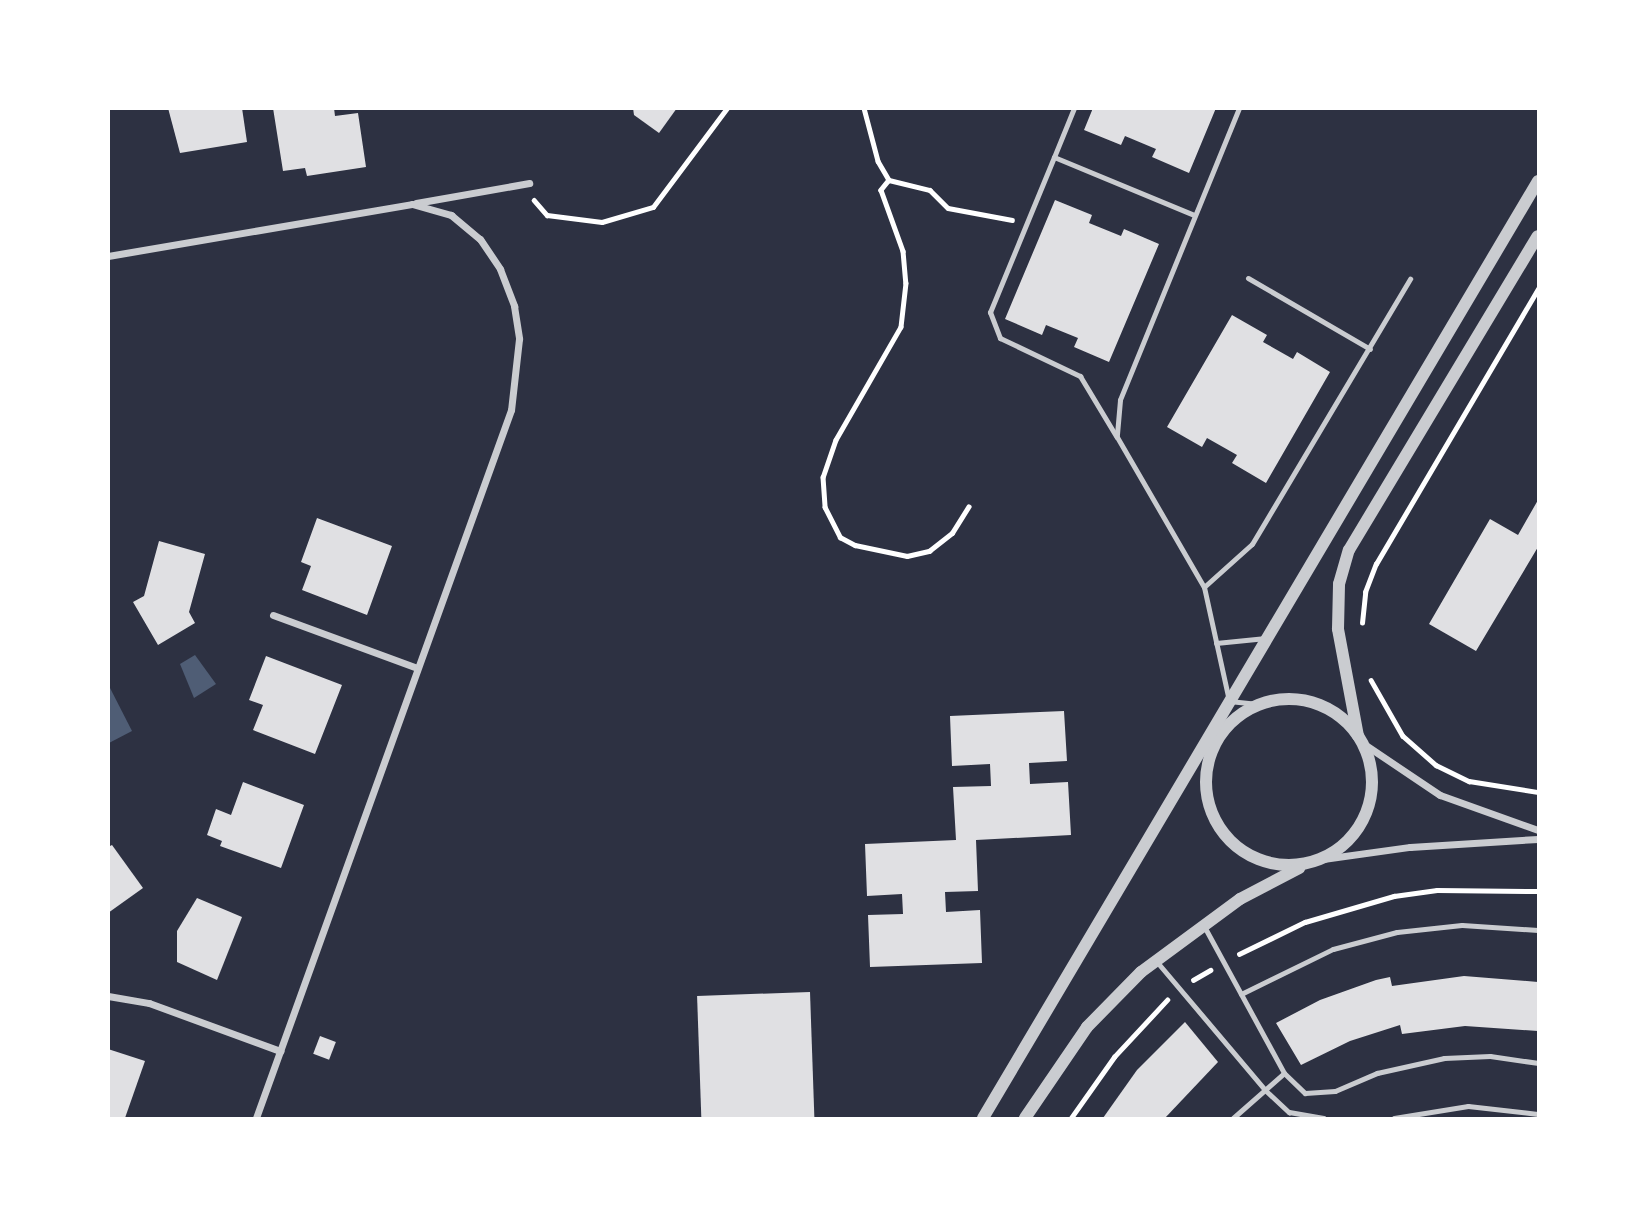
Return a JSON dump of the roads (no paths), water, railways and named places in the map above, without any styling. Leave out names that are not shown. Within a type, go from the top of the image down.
[{"type":"street","points":[[983,1118],[1538,181]]},
{"type":"street","points":[[108,256],[529,183]]},
{"type":"street","points":[[256,1118],[511,410],[519,339],[514,306],[500,269],[480,239],[450,215],[412,204]]},
{"type":"street","points":[[1323,859],[1350,839],[1368,809],[1371,775],[1360,739],[1338,629],[1339,584],[1349,550],[1538,236]]},
{"type":"street","points":[[273,615],[417,668]]},
{"type":"street","points":[[1188,774],[1218,738],[1258,704],[1276,699],[1313,703],[1346,722],[1360,739],[1440,795],[1538,830]]},
{"type":"street","points":[[1229,701],[1205,778],[1212,815],[1234,846],[1268,863],[1306,864]]},
{"type":"street","points":[[1025,1118],[1087,1027],[1155,960],[1240,899],[1306,864],[1323,859],[1410,847],[1538,839]]},
{"type":"street","points":[[108,996],[149,1003],[280,1051]]},
{"type":"lane","points":[[1074,108],[990,312],[1000,338],[1080,376],[1204,587],[1229,701],[1258,704]]},
{"type":"lane","points":[[1117,437],[1120,400],[1239,108]]},
{"type":"lane","points":[[1054,157],[1195,215]]},
{"type":"lane","points":[[1248,278],[1370,349]]},
{"type":"lane","points":[[1204,587],[1252,544],[1410,279]]},
{"type":"lane","points":[[1216,643],[1269,638]]},
{"type":"lane","points":[[1203,925],[1284,1073],[1305,1093],[1335,1091],[1377,1073],[1444,1058],[1490,1056],[1538,1063]]},
{"type":"lane","points":[[1241,994],[1323,953],[1397,932],[1462,925],[1538,930]]},
{"type":"lane","points":[[1155,960],[1265,1090],[1289,1112],[1323,1118]]},
{"type":"lane","points":[[1233,1118],[1284,1073]]},
{"type":"lane","points":[[1394,1118],[1468,1106],[1538,1114]]},
{"type":"water","points":[[195,655],[216,684],[194,698],[180,664]]},
{"type":"water","points":[[109,686],[132,731],[108,743]]}]
